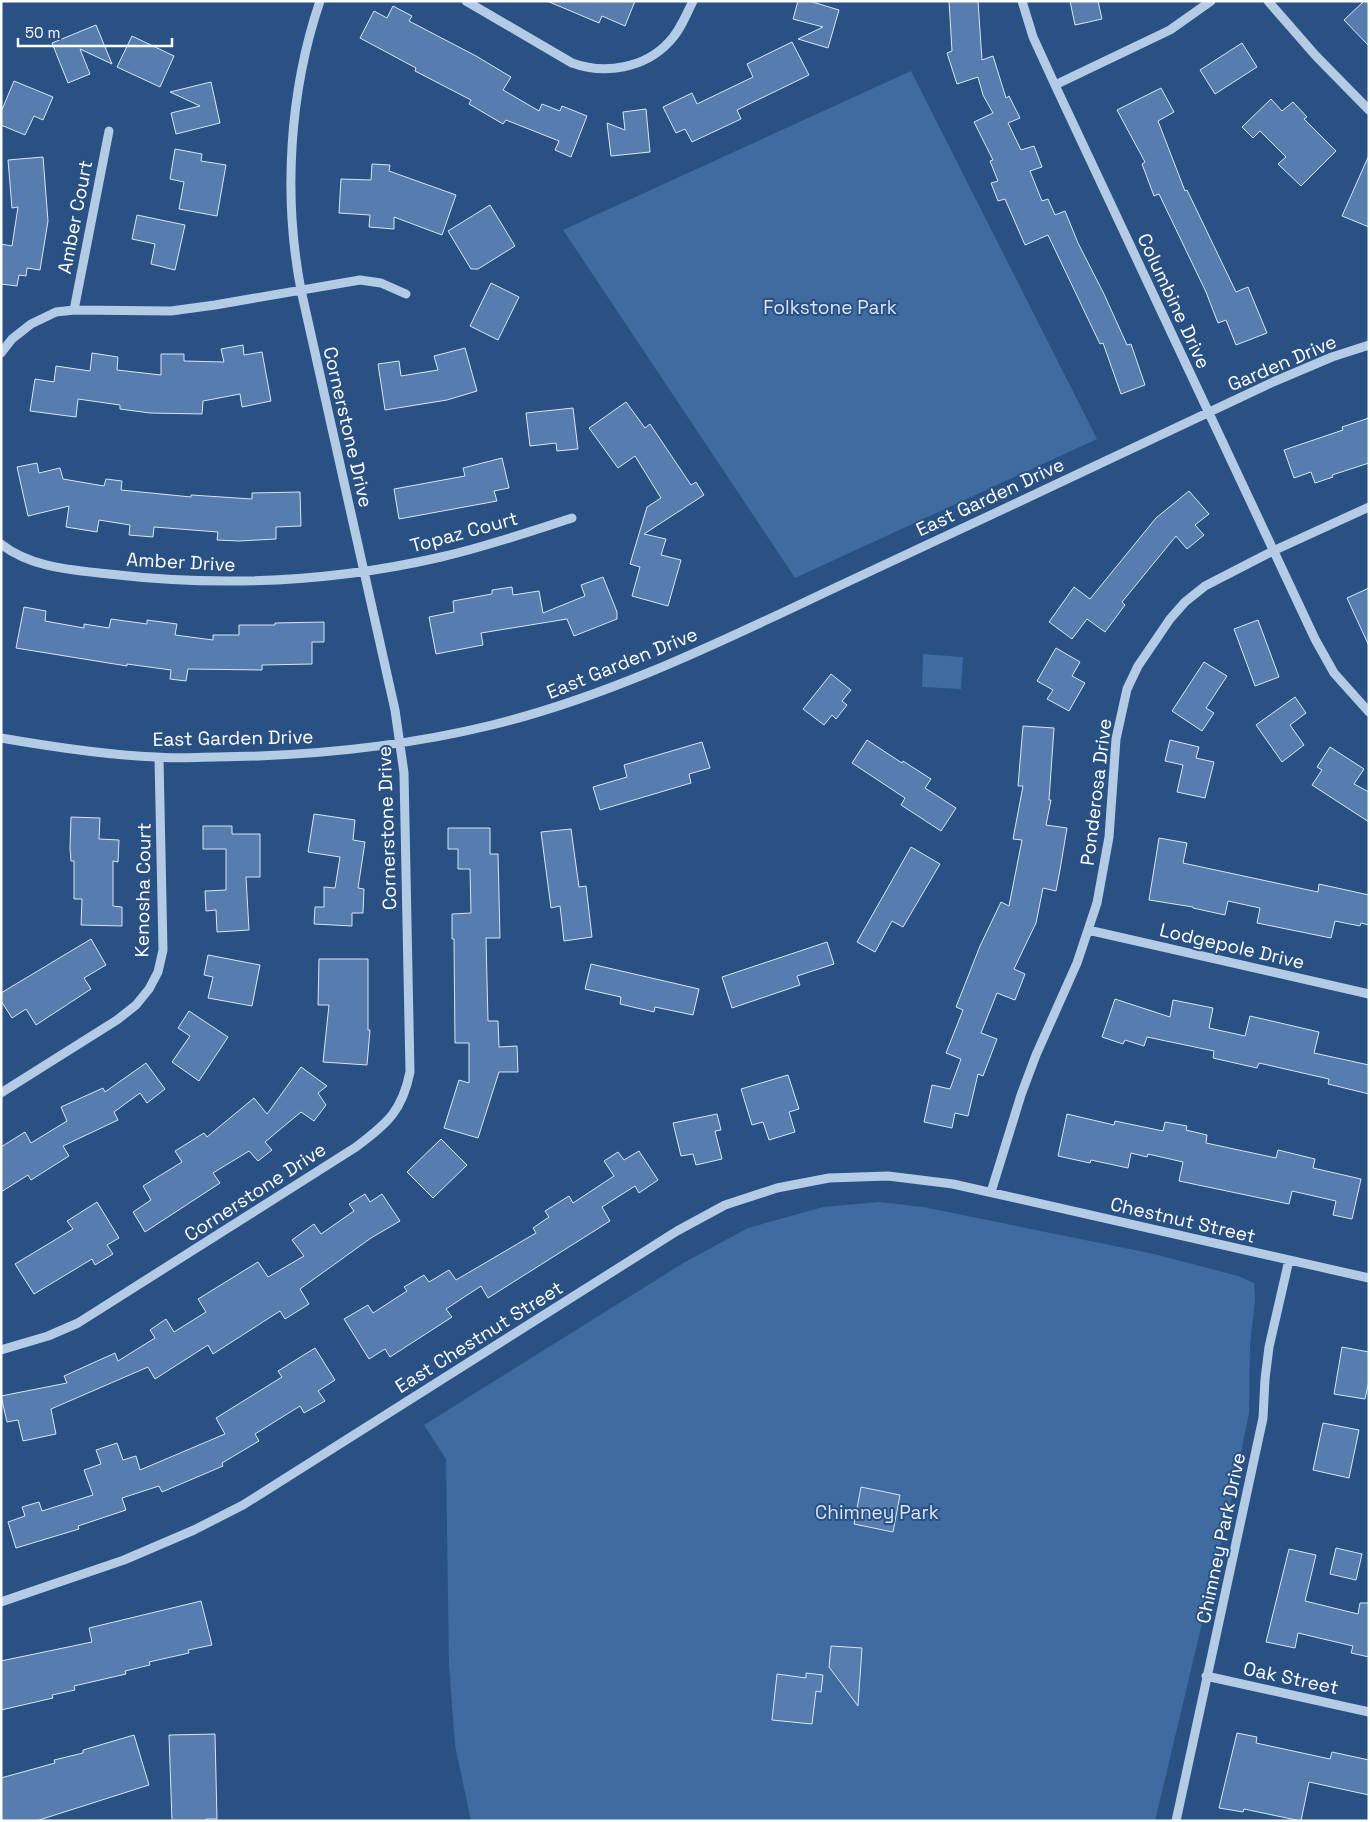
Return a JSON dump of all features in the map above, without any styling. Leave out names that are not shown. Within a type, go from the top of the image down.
[{"type":"street","name":"Cornerstone Drive","points":[[1,1350],[16,1347],[78,1323],[356,1147],[394,1114],[406,1091],[410,1072],[404,773],[401,743],[301,290],[293,233],[291,188],[297,99],[305,54],[320,1]]},
{"type":"street","points":[[466,1],[572,63],[586,68],[603,69],[628,66],[654,56],[670,41],[693,1]]},
{"type":"street","name":"Columbine Drive","points":[[1022,1],[1033,37],[1055,85],[1315,639],[1334,673],[1369,712]]},
{"type":"street","points":[[1055,85],[1170,30],[1211,1]]},
{"type":"street","points":[[1268,1],[1316,56],[1369,110]]},
{"type":"street","name":"Amber Court","points":[[74,310],[109,131]]},
{"type":"street","points":[[1,353],[12,339],[31,324],[56,312],[74,310],[171,311],[360,280],[381,283],[406,294]]},
{"type":"street","name":"Garden Drive","points":[[1208,413],[1332,357],[1369,345]]},
{"type":"street","name":"East Garden Drive","points":[[1,738],[93,753],[159,758],[247,757],[301,754],[401,743],[444,736],[540,712],[597,693],[759,623],[1208,413]]},
{"type":"street","name":"Ponderosa Drive","points":[[991,1192],[1021,1095],[1036,1055],[1077,964],[1097,903],[1109,837],[1116,739],[1127,690],[1138,666],[1170,619],[1185,602],[1205,586],[1273,551],[1369,507]]},
{"type":"street","name":"Topaz Court","points":[[364,572],[443,557],[572,518]]},
{"type":"street","name":"Amber Drive","points":[[1,544],[29,559],[47,565],[146,578],[258,581],[364,572]]},
{"type":"street","name":"Kenosha Court","points":[[1,1093],[136,1006],[158,972],[163,950],[159,758]]},
{"type":"street","name":"Lodgepole Drive","points":[[1088,930],[1369,994]]},
{"type":"street","name":"East Chestnut Street","points":[[1,1602],[124,1560],[194,1530],[242,1505],[677,1231],[725,1205],[777,1188],[829,1178],[859,1176],[888,1176],[953,1184],[991,1192]]},
{"type":"street","name":"Chestnut Street","points":[[991,1192],[1369,1278]]},
{"type":"street","name":"Chimney Park Drive","points":[[1176,1821],[1206,1676],[1264,1418],[1265,1379],[1269,1346],[1289,1260]]},
{"type":"street","name":"Oak Street","points":[[1206,1676],[1369,1712]]},
{"type":"green space","name":"Folkstone Park","points":[[911,71],[1097,439],[795,578],[563,230]]},
{"type":"green space","points":[[923,654],[963,657],[961,689],[922,687]]},
{"type":"green space","name":"Chimney Park","points":[[879,1202],[923,1207],[1154,1254],[1238,1276],[1254,1283],[1255,1300],[1250,1345],[1249,1413],[1230,1506],[1155,1821],[471,1821],[455,1745],[449,1665],[446,1459],[424,1425],[685,1262],[748,1228],[823,1207]]},
{"type":"building","points":[[547,1],[635,1],[625,26],[602,16],[599,23]]},
{"type":"building","points":[[798,1],[809,1],[839,10],[828,48],[798,39],[823,27],[793,19]]},
{"type":"building","points":[[949,1],[978,1],[982,60],[993,56],[1006,98],[1009,96],[1020,118],[1008,123],[1021,150],[1034,146],[1042,167],[1030,171],[1042,201],[1048,199],[1055,215],[1065,211],[1078,243],[1127,345],[1131,344],[1145,385],[1121,394],[1103,343],[1100,344],[1048,235],[1025,245],[1005,199],[998,201],[991,183],[998,181],[990,161],[993,160],[974,122],[993,113],[983,95],[978,77],[957,84],[947,53],[952,51]]},
{"type":"building","points":[[1070,1],[1098,1],[1102,19],[1075,25]]},
{"type":"building","points":[[1364,1],[1369,1],[1369,46],[1344,20]]},
{"type":"building","points":[[393,6],[412,16],[409,21],[476,56],[511,77],[503,90],[539,111],[542,104],[560,111],[562,106],[587,116],[571,157],[555,150],[559,141],[506,120],[503,124],[469,104],[471,100],[415,71],[416,68],[360,38],[374,11],[387,18]]},
{"type":"building","points":[[96,25],[112,64],[80,49],[90,74],[68,83],[52,43]]},
{"type":"building","points":[[132,36],[174,56],[160,87],[117,67]]},
{"type":"building","points":[[792,42],[809,75],[737,110],[741,119],[692,142],[685,129],[676,133],[663,107],[692,93],[697,104],[753,77],[747,64]]},
{"type":"building","points":[[1242,43],[1257,67],[1215,94],[1200,70]]},
{"type":"building","points":[[14,81],[53,97],[43,120],[34,116],[25,135],[1,125],[1,112]]},
{"type":"building","points":[[211,82],[220,123],[176,134],[171,113],[200,106],[170,92]]},
{"type":"building","points":[[1161,88],[1174,112],[1158,121],[1185,191],[1187,190],[1236,292],[1248,287],[1267,333],[1236,345],[1226,320],[1218,323],[1206,292],[1159,194],[1154,196],[1142,164],[1145,162],[1117,110]]},
{"type":"building","points":[[1271,99],[1282,111],[1293,102],[1307,117],[1304,119],[1336,151],[1301,186],[1278,164],[1286,157],[1260,131],[1253,138],[1242,127]]},
{"type":"building","points":[[646,109],[650,152],[611,156],[607,123],[625,130],[623,112]]},
{"type":"building","points":[[175,149],[202,154],[201,161],[226,165],[217,216],[179,209],[184,182],[170,179]]},
{"type":"building","points":[[1369,155],[1369,227],[1342,216]]},
{"type":"building","points":[[43,157],[48,221],[40,270],[27,268],[26,276],[19,275],[17,286],[1,284],[1,244],[12,246],[18,207],[12,208],[8,160]]},
{"type":"building","points":[[372,164],[390,165],[389,171],[456,195],[442,235],[394,217],[394,229],[369,227],[370,215],[339,213],[341,179],[371,180]]},
{"type":"building","points":[[490,205],[515,246],[478,269],[471,269],[448,231]]},
{"type":"building","points":[[137,215],[185,225],[175,270],[151,264],[155,244],[132,239]]},
{"type":"building","points":[[491,283],[519,297],[498,340],[470,326]]},
{"type":"building","points":[[243,345],[244,355],[262,352],[271,401],[242,407],[240,394],[203,401],[202,414],[150,413],[120,409],[120,405],[78,399],[76,417],[30,411],[35,379],[54,382],[56,366],[90,371],[92,353],[118,357],[117,370],[161,375],[161,354],[184,354],[184,361],[224,362],[221,349]]},
{"type":"building","points":[[465,348],[477,391],[447,400],[385,410],[378,364],[399,361],[401,376],[438,370],[434,356]]},
{"type":"building","points":[[626,402],[645,428],[650,424],[691,485],[696,482],[704,495],[644,534],[666,539],[661,555],[681,560],[668,606],[632,596],[640,567],[630,564],[647,507],[661,498],[635,456],[618,468],[589,428]]},
{"type":"building","points":[[573,408],[578,449],[557,451],[556,443],[530,446],[526,413]]},
{"type":"building","points":[[1369,418],[1369,463],[1332,475],[1333,477],[1315,483],[1311,472],[1294,478],[1284,450],[1343,430],[1342,427]]},
{"type":"building","points":[[502,458],[509,488],[494,491],[497,501],[399,519],[394,489],[465,476],[463,468]]},
{"type":"building","points":[[37,463],[39,473],[60,468],[63,479],[104,486],[106,479],[122,481],[121,490],[191,497],[191,495],[252,499],[252,493],[300,492],[301,526],[276,527],[276,539],[239,541],[217,540],[218,532],[154,527],[153,537],[129,535],[130,525],[99,520],[97,532],[66,527],[69,506],[28,516],[17,467]]},
{"type":"building","points":[[1189,491],[1209,514],[1195,525],[1204,535],[1187,549],[1176,536],[1122,602],[1125,605],[1105,632],[1087,619],[1072,639],[1049,622],[1074,587],[1090,599],[1156,518]]},
{"type":"building","points":[[603,577],[617,612],[617,619],[574,636],[567,619],[481,633],[483,645],[436,654],[429,617],[454,612],[453,601],[492,594],[492,590],[512,587],[513,595],[539,591],[543,613],[585,596],[581,585]]},
{"type":"building","points":[[1369,588],[1369,646],[1347,598]]},
{"type":"building","points":[[24,607],[46,611],[45,621],[84,628],[84,624],[109,628],[111,619],[147,624],[147,620],[177,624],[175,635],[213,640],[213,635],[239,635],[239,625],[324,622],[324,642],[312,642],[312,664],[262,665],[262,670],[188,669],[186,681],[170,679],[171,670],[127,664],[127,666],[16,648]]},
{"type":"building","points":[[1258,620],[1279,677],[1255,686],[1234,629]]},
{"type":"building","points":[[1056,648],[1080,662],[1072,676],[1085,683],[1069,711],[1047,699],[1053,690],[1037,681]]},
{"type":"building","points":[[1204,662],[1227,676],[1206,708],[1214,713],[1202,731],[1172,711]]},
{"type":"building","points":[[831,674],[851,690],[842,701],[847,705],[836,719],[832,715],[824,725],[803,709]]},
{"type":"building","points":[[1295,697],[1306,713],[1290,725],[1304,745],[1282,762],[1256,725]]},
{"type":"building","points":[[1023,726],[1054,728],[1049,800],[1051,800],[1046,825],[1067,828],[1060,870],[1056,891],[1043,888],[1036,923],[1014,969],[1025,974],[1015,1000],[997,993],[981,1033],[997,1039],[983,1076],[978,1074],[968,1116],[955,1113],[952,1128],[924,1122],[932,1085],[950,1089],[961,1059],[946,1053],[963,1010],[956,1007],[980,946],[1001,902],[1009,906],[1022,840],[1013,839],[1023,786],[1018,786]]},
{"type":"building","points":[[867,740],[931,779],[925,788],[956,808],[941,831],[901,805],[905,798],[852,763]]},
{"type":"building","points":[[1170,740],[1199,747],[1196,758],[1214,762],[1205,798],[1177,792],[1183,765],[1165,761]]},
{"type":"building","points":[[702,742],[710,768],[689,774],[691,783],[600,810],[593,787],[627,777],[624,765]]},
{"type":"building","points":[[1330,747],[1364,769],[1354,784],[1369,792],[1369,822],[1312,785],[1322,770],[1317,767]]},
{"type":"building","points":[[314,814],[355,820],[353,840],[365,842],[358,888],[364,889],[363,913],[352,913],[352,926],[314,924],[315,907],[324,907],[324,887],[335,888],[340,857],[308,852]]},
{"type":"building","points":[[71,817],[100,818],[99,839],[119,840],[118,862],[113,861],[113,906],[122,907],[122,926],[81,925],[82,899],[74,899],[74,861],[71,861],[70,848]]},
{"type":"building","points":[[203,826],[232,826],[232,834],[260,834],[260,877],[246,877],[249,930],[217,932],[216,910],[206,911],[205,891],[226,890],[226,849],[203,849]]},
{"type":"building","points":[[448,828],[490,828],[490,854],[498,854],[500,938],[486,938],[488,1021],[498,1021],[499,1047],[517,1046],[518,1072],[499,1072],[478,1138],[444,1128],[459,1080],[469,1083],[469,1043],[455,1043],[452,914],[471,913],[470,869],[458,869],[458,849],[448,849]]},
{"type":"building","points":[[571,829],[579,887],[586,886],[592,937],[564,941],[560,906],[551,908],[541,832]]},
{"type":"building","points":[[1159,838],[1187,843],[1183,863],[1318,892],[1319,884],[1369,895],[1369,925],[1361,923],[1360,926],[1335,921],[1331,938],[1257,923],[1260,908],[1228,901],[1225,915],[1193,907],[1149,900]]},
{"type":"building","points":[[911,847],[940,864],[903,927],[892,921],[875,952],[857,942]]},
{"type":"building","points":[[91,939],[106,965],[84,978],[91,989],[36,1025],[26,1009],[12,1018],[1,1001],[1,993]]},
{"type":"building","points":[[827,942],[834,964],[797,976],[800,985],[732,1008],[722,977]]},
{"type":"building","points":[[208,955],[260,965],[252,1006],[208,998],[213,977],[204,975]]},
{"type":"building","points":[[319,959],[368,959],[368,1030],[370,1030],[367,1065],[323,1062],[329,1005],[318,1005]]},
{"type":"building","points":[[591,964],[699,989],[693,1015],[655,1007],[654,1012],[620,1004],[621,997],[585,989]]},
{"type":"building","points":[[1115,999],[1170,1017],[1173,1000],[1213,1008],[1209,1028],[1245,1036],[1250,1016],[1319,1032],[1314,1053],[1369,1065],[1369,1094],[1328,1084],[1329,1079],[1259,1063],[1257,1068],[1213,1058],[1214,1051],[1147,1037],[1144,1046],[1125,1040],[1123,1044],[1102,1037]]},
{"type":"building","points":[[189,1011],[228,1037],[199,1081],[172,1062],[190,1036],[178,1028]]},
{"type":"building","points":[[146,1063],[165,1089],[147,1103],[140,1093],[114,1112],[118,1120],[63,1146],[69,1156],[31,1180],[28,1175],[1,1192],[1,1147],[25,1132],[31,1143],[67,1121],[61,1107],[103,1088],[105,1092]]},
{"type":"building","points":[[301,1067],[327,1086],[318,1093],[326,1105],[314,1121],[301,1112],[265,1142],[272,1150],[258,1161],[249,1151],[213,1173],[220,1183],[145,1232],[133,1212],[151,1200],[143,1186],[182,1162],[175,1151],[204,1133],[207,1137],[254,1098],[267,1114]]},
{"type":"building","points":[[788,1075],[799,1109],[789,1112],[795,1132],[769,1140],[763,1122],[752,1125],[741,1089]]},
{"type":"building","points":[[717,1114],[721,1130],[715,1131],[722,1159],[696,1165],[693,1154],[681,1156],[673,1123]]},
{"type":"building","points":[[1067,1114],[1114,1125],[1115,1121],[1163,1131],[1165,1122],[1187,1126],[1186,1130],[1207,1135],[1206,1143],[1276,1158],[1278,1150],[1315,1159],[1313,1168],[1361,1179],[1352,1219],[1333,1215],[1336,1201],[1292,1191],[1289,1204],[1179,1181],[1183,1162],[1148,1154],[1147,1157],[1131,1153],[1128,1168],[1091,1160],[1090,1163],[1058,1156]]},
{"type":"building","points":[[441,1139],[467,1165],[433,1198],[407,1172]]},
{"type":"building","points":[[639,1151],[658,1180],[639,1193],[635,1186],[602,1207],[610,1221],[488,1298],[481,1286],[446,1309],[452,1317],[390,1357],[385,1349],[369,1359],[344,1319],[368,1305],[373,1313],[407,1291],[404,1287],[424,1275],[429,1282],[449,1270],[456,1280],[536,1233],[533,1228],[549,1217],[545,1211],[569,1196],[573,1203],[614,1176],[604,1161],[618,1152],[624,1160]]},
{"type":"building","points":[[365,1194],[370,1202],[382,1194],[400,1221],[371,1238],[300,1289],[309,1304],[285,1319],[280,1311],[213,1354],[208,1345],[155,1379],[148,1367],[51,1409],[56,1434],[23,1441],[18,1420],[7,1422],[1,1396],[67,1383],[64,1376],[115,1353],[118,1361],[155,1338],[150,1330],[166,1319],[174,1332],[206,1312],[198,1299],[258,1262],[268,1277],[304,1256],[292,1240],[314,1224],[321,1234],[354,1211],[349,1204]]},
{"type":"building","points":[[97,1202],[119,1238],[107,1245],[113,1254],[95,1265],[92,1259],[34,1294],[15,1264],[73,1229],[67,1221]]},
{"type":"building","points":[[1342,1347],[1369,1352],[1369,1381],[1365,1399],[1334,1394]]},
{"type":"building","points":[[315,1348],[335,1380],[318,1391],[325,1401],[304,1413],[300,1406],[255,1434],[259,1441],[222,1463],[223,1466],[162,1492],[159,1486],[122,1498],[126,1510],[78,1526],[79,1529],[16,1548],[8,1522],[25,1516],[22,1507],[39,1502],[42,1511],[93,1495],[84,1470],[101,1464],[96,1450],[117,1443],[123,1460],[136,1456],[140,1470],[225,1434],[216,1418],[282,1377],[278,1371]]},
{"type":"building","points":[[1323,1423],[1359,1430],[1349,1478],[1313,1470]]},
{"type":"building","points":[[861,1487],[900,1495],[893,1532],[854,1524]]},
{"type":"building","points":[[1336,1548],[1362,1554],[1356,1580],[1330,1574]]},
{"type":"building","points":[[1289,1549],[1316,1555],[1305,1601],[1358,1614],[1360,1603],[1369,1603],[1369,1657],[1351,1653],[1353,1646],[1298,1633],[1295,1648],[1266,1642]]},
{"type":"building","points":[[201,1601],[212,1645],[188,1650],[189,1653],[149,1662],[150,1665],[125,1671],[126,1674],[74,1686],[75,1690],[52,1695],[53,1698],[1,1710],[1,1661],[92,1642],[89,1628]]},
{"type":"building","points":[[831,1646],[862,1648],[858,1706],[829,1667]]},
{"type":"building","points":[[806,1673],[823,1675],[821,1692],[816,1691],[812,1724],[772,1720],[777,1674],[806,1678]]},
{"type":"building","points":[[1237,1733],[1257,1737],[1256,1743],[1330,1759],[1332,1752],[1369,1760],[1369,1795],[1309,1782],[1301,1821],[1244,1809],[1243,1812],[1219,1808]]},
{"type":"building","points":[[215,1734],[217,1819],[206,1819],[206,1821],[172,1821],[169,1735]]},
{"type":"building","points":[[134,1735],[149,1785],[36,1821],[1,1821],[1,1778],[55,1763],[54,1760],[83,1753],[83,1750]]}]
